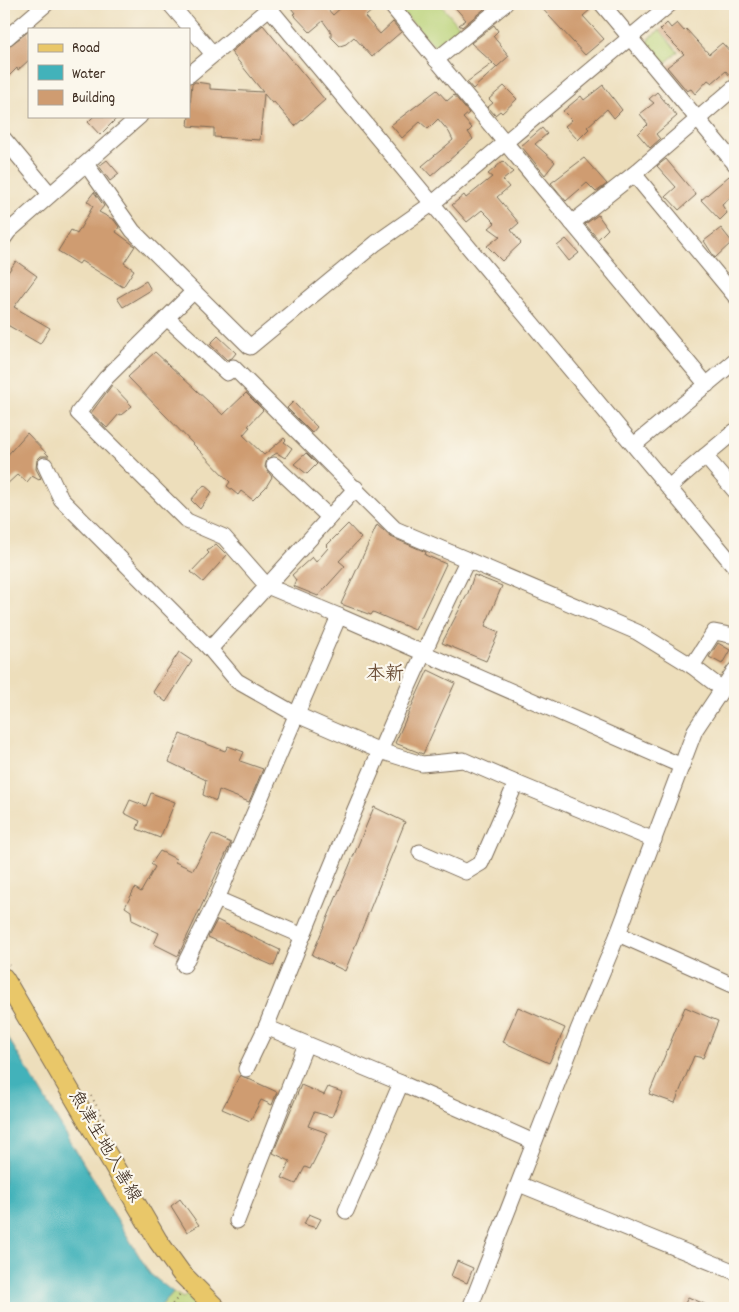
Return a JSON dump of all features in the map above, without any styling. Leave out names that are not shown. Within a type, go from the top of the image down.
[{"type":"main road","name":"魚津生地入善線","points":[[4,978],[158,1241],[180,1273],[216,1308]]},
{"type":"street","points":[[4,40],[46,4]]},
{"type":"street","points":[[170,4],[213,54]]},
{"type":"street","points":[[390,4],[707,386]]},
{"type":"street","points":[[602,4],[735,164]]},
{"type":"street","points":[[86,164],[133,231],[250,347],[376,243],[433,203],[670,4]]},
{"type":"street","points":[[190,74],[270,5],[735,567]]},
{"type":"street","points":[[436,60],[498,6]]},
{"type":"street","points":[[572,223],[634,174],[735,87]]},
{"type":"street","points":[[4,238],[8,231],[138,118]]},
{"type":"street","points":[[4,139],[50,194]]},
{"type":"street","points":[[634,174],[735,296]]},
{"type":"street","points":[[193,292],[106,378],[78,413],[186,521],[224,537],[267,586],[423,652],[682,766]]},
{"type":"street","points":[[167,318],[227,373],[233,367],[396,529],[468,562],[637,632],[692,666],[722,689]]},
{"type":"street","points":[[634,444],[707,386],[735,361]]},
{"type":"street","points":[[669,487],[735,431]]},
{"type":"street","points":[[706,456],[735,492]]},
{"type":"street","points":[[274,464],[329,517]]},
{"type":"street","points":[[45,465],[61,498],[210,649],[237,681],[295,714],[380,751],[422,764],[463,760],[654,840]]},
{"type":"street","points":[[210,649],[356,488]]},
{"type":"street","points":[[246,1069],[266,1027],[302,936],[423,652],[468,562]]},
{"type":"street","points":[[184,965],[217,899],[295,714],[339,616]]},
{"type":"street","points":[[692,666],[714,632],[735,636]]},
{"type":"street","points":[[470,1308],[534,1142],[618,934],[696,730],[735,670]]},
{"type":"street","points":[[420,852],[466,872],[481,863],[516,783]]},
{"type":"street","points":[[217,899],[302,936]]},
{"type":"street","points":[[618,934],[735,986]]},
{"type":"street","points":[[266,1027],[401,1083],[534,1142]]},
{"type":"street","points":[[237,1221],[306,1044]]},
{"type":"street","points":[[346,1211],[401,1083]]},
{"type":"street","points":[[519,1184],[735,1272]]},
{"type":"path","points":[[169,1308],[181,1294],[186,1297]]},
{"type":"green space","points":[[395,4],[440,4],[464,32],[440,52]]},
{"type":"green space","points":[[660,30],[678,52],[664,64],[647,46],[650,37]]},
{"type":"green space","points":[[173,1292],[183,1298],[188,1293],[206,1308],[159,1308]]},
{"type":"water","points":[[4,1031],[150,1274],[173,1292],[159,1308],[4,1308]]},
{"type":"building","points":[[288,4],[323,4],[333,15],[345,4],[372,4],[375,8],[365,17],[380,34],[393,22],[401,32],[372,57],[354,37],[346,44],[340,46],[331,37],[331,32],[323,21],[310,32],[293,14],[295,13]]},
{"type":"building","points":[[452,4],[486,4],[488,6],[462,27],[459,25],[466,20]]},
{"type":"building","points":[[538,4],[586,4],[591,9],[583,16],[604,39],[585,55]]},
{"type":"building","points":[[667,23],[671,28],[677,23],[684,31],[686,29],[709,54],[722,43],[735,57],[735,69],[729,75],[726,71],[712,83],[708,80],[695,94],[691,89],[687,91],[667,67],[684,54],[660,30]]},
{"type":"building","points":[[263,25],[325,100],[295,126],[274,102],[272,103],[264,94],[260,140],[214,137],[214,128],[188,126],[192,84],[195,82],[210,84],[210,89],[263,92],[231,52]]},
{"type":"building","points":[[494,25],[498,31],[493,36],[509,56],[473,89],[467,82],[493,63],[471,43]]},
{"type":"building","points":[[28,32],[28,61],[18,70],[17,68],[4,81],[4,50]]},
{"type":"building","points":[[603,85],[622,110],[614,118],[607,109],[587,127],[589,129],[578,140],[565,126],[572,120],[563,111],[581,96],[584,100]]},
{"type":"building","points":[[504,86],[517,99],[502,113],[500,111],[495,115],[488,107],[493,103],[489,99]]},
{"type":"building","points":[[437,90],[447,101],[454,95],[469,113],[463,118],[472,128],[468,132],[473,139],[431,176],[422,166],[453,140],[449,132],[438,119],[428,129],[420,122],[402,138],[391,125]]},
{"type":"building","points":[[657,92],[677,116],[656,134],[660,139],[650,148],[638,134],[648,124],[640,114],[654,103],[649,99]]},
{"type":"building","points":[[92,118],[117,118],[100,135],[88,122]]},
{"type":"building","points":[[542,128],[547,134],[535,144],[555,162],[545,175],[521,146]]},
{"type":"building","points":[[584,158],[607,184],[596,192],[587,183],[566,201],[551,183]]},
{"type":"building","points":[[666,159],[696,195],[679,210],[666,196],[676,187],[657,166]]},
{"type":"building","points":[[107,160],[119,174],[110,181],[99,166]]},
{"type":"building","points":[[503,161],[513,172],[503,180],[509,187],[497,197],[519,223],[511,230],[521,243],[502,261],[487,246],[500,236],[489,228],[495,223],[482,210],[467,222],[452,205],[464,195],[466,198],[492,177],[488,174]]},
{"type":"building","points":[[729,176],[735,182],[735,186],[731,191],[734,194],[722,205],[727,213],[720,220],[701,200]]},
{"type":"building","points":[[94,192],[104,206],[99,212],[114,220],[119,227],[116,232],[135,246],[124,263],[134,270],[123,287],[81,261],[79,264],[58,251],[71,230],[77,234],[93,206],[87,201]]},
{"type":"building","points":[[598,215],[608,229],[598,239],[585,224]]},
{"type":"building","points":[[721,228],[732,242],[715,258],[704,241]]},
{"type":"building","points":[[566,239],[579,253],[569,261],[557,246]]},
{"type":"building","points":[[16,261],[37,276],[14,307],[50,328],[40,344],[4,323],[4,278]]},
{"type":"building","points":[[146,281],[151,290],[123,307],[117,298]]},
{"type":"building","points":[[218,336],[236,353],[232,358],[227,360],[210,344]]},
{"type":"building","points":[[155,352],[223,415],[246,393],[263,410],[248,426],[250,427],[243,435],[264,455],[284,438],[286,440],[284,442],[292,448],[285,458],[277,453],[267,459],[265,467],[272,477],[266,487],[253,500],[241,491],[238,495],[227,486],[230,482],[128,377]]},
{"type":"building","points":[[112,385],[132,406],[121,415],[119,414],[107,428],[91,413]]},
{"type":"building","points":[[293,402],[317,427],[312,433],[287,408]]},
{"type":"building","points":[[27,433],[49,456],[41,456],[37,460],[36,469],[41,478],[39,480],[32,476],[27,482],[18,474],[4,487],[4,459]]},
{"type":"building","points":[[306,453],[317,464],[307,474],[294,464]]},
{"type":"building","points":[[204,485],[212,492],[200,509],[191,500]]},
{"type":"building","points":[[348,524],[361,538],[339,561],[345,566],[318,596],[293,586],[296,580],[292,575],[312,557],[316,562],[328,548],[326,546]]},
{"type":"building","points":[[377,525],[391,537],[426,552],[425,555],[446,564],[415,630],[373,612],[371,615],[341,604]]},
{"type":"building","points":[[216,544],[227,555],[203,582],[191,572],[209,553],[207,551]]},
{"type":"building","points":[[474,575],[502,586],[485,626],[499,632],[486,661],[442,643],[468,593]]},
{"type":"building","points":[[718,643],[730,650],[722,664],[709,657]]},
{"type":"building","points":[[179,652],[192,661],[166,702],[153,692]]},
{"type":"building","points":[[428,670],[455,683],[423,754],[395,743]]},
{"type":"building","points":[[180,734],[225,751],[228,746],[244,752],[240,761],[263,769],[249,802],[219,790],[216,801],[203,795],[206,780],[169,762]]},
{"type":"building","points":[[151,793],[175,802],[160,838],[137,829],[140,821],[124,813],[130,800],[146,806]]},
{"type":"building","points":[[374,807],[405,822],[345,971],[312,955]]},
{"type":"building","points":[[212,834],[231,843],[178,956],[154,944],[159,933],[132,920],[131,911],[125,907],[135,888],[141,892],[155,867],[151,864],[160,851],[176,859],[175,862],[193,870]]},
{"type":"building","points":[[217,920],[280,950],[274,966],[208,937]]},
{"type":"building","points":[[518,1007],[565,1028],[549,1063],[503,1042]]},
{"type":"building","points":[[685,1007],[718,1021],[703,1058],[694,1056],[675,1103],[649,1094]]},
{"type":"building","points":[[240,1075],[277,1092],[272,1105],[261,1100],[250,1121],[222,1109]]},
{"type":"building","points":[[301,1085],[324,1095],[328,1087],[342,1092],[332,1117],[314,1112],[308,1126],[328,1133],[310,1169],[305,1167],[296,1184],[282,1178],[290,1161],[273,1153]]},
{"type":"building","points":[[180,1199],[199,1225],[187,1232],[171,1206]]},
{"type":"building","points":[[309,1214],[321,1219],[316,1228],[304,1224]]},
{"type":"building","points":[[457,1261],[473,1268],[467,1283],[451,1276]]},
{"type":"building","points":[[688,1297],[714,1308],[683,1308]]},
{"type":"district","name":"本新","points":[[385,675]]}]
